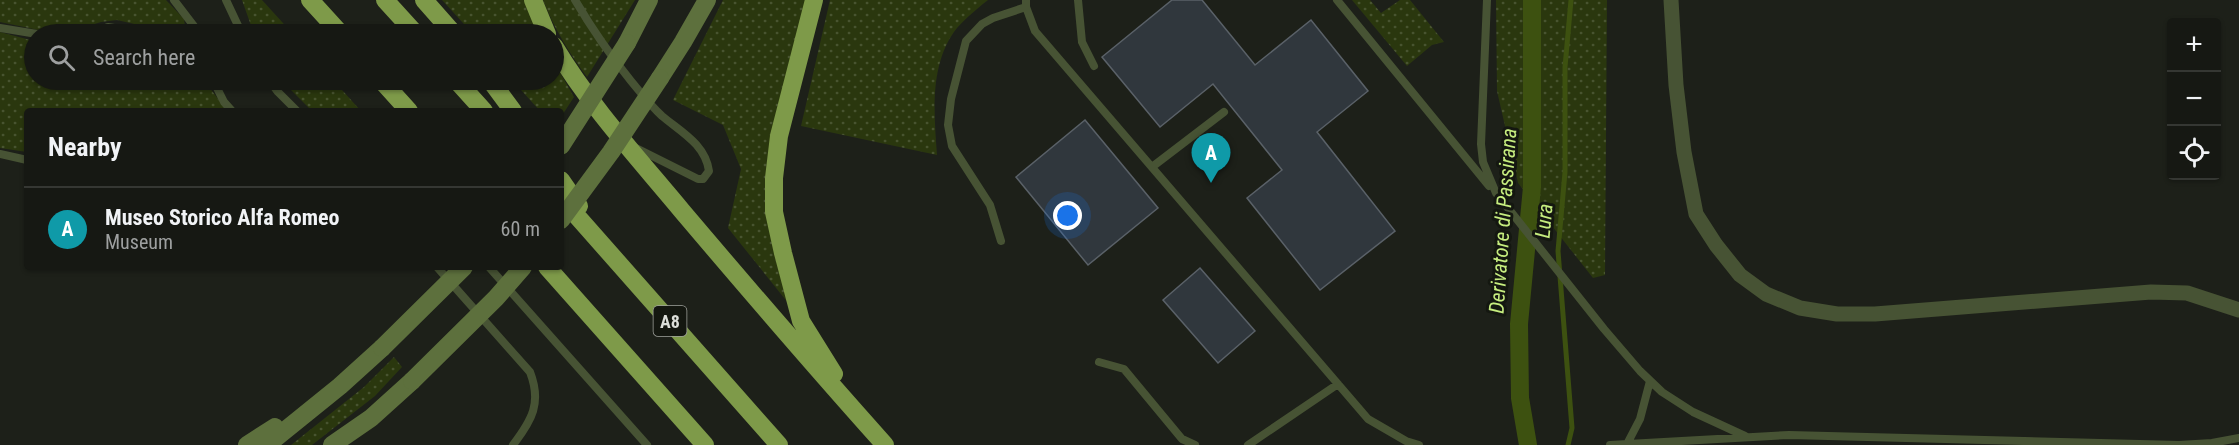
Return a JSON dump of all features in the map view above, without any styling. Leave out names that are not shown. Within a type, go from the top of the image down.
[{"type":"highway","points":[[310,0],[332,24]]},
{"type":"highway","points":[[385,0],[407,24]]},
{"type":"highway","points":[[424,0],[445,24]]},
{"type":"highway","points":[[533,0],[543,24]]},
{"type":"highway","points":[[814,0],[779,136],[774,178],[774,212],[801,321],[824,360],[886,445]]},
{"type":"highway","points":[[564,62],[579,85],[626,143],[807,359],[886,445]]},
{"type":"highway","points":[[390,90],[406,108]]},
{"type":"highway","points":[[465,90],[481,108]]},
{"type":"highway","points":[[497,90],[511,108]]},
{"type":"highway","points":[[564,184],[608,250]]},
{"type":"highway","name":"A8","points":[[564,201],[779,445]]},
{"type":"highway","points":[[550,270],[705,445]]},
{"type":"main road","points":[[564,141],[627,43],[649,0]]},
{"type":"main road","points":[[564,216],[611,152],[683,42],[707,0]]},
{"type":"main road","points":[[267,445],[340,386],[461,270]]},
{"type":"main road","points":[[346,445],[496,298],[520,270]]},
{"type":"main road","points":[[247,445],[340,386]]},
{"type":"main road","points":[[332,445],[371,418]]},
{"type":"street","points":[[1671,0],[1676,85],[1684,152],[1696,214],[1716,245],[1740,275],[1766,294],[1800,308],[1836,314],[1875,314],[2151,292],[2187,293],[2239,310]]},
{"type":"lane","points":[[174,0],[191,24]]},
{"type":"lane","points":[[226,0],[237,24]]},
{"type":"lane","points":[[575,0],[599,40],[631,81],[662,116],[686,134],[702,151],[709,171],[703,179],[698,179],[626,143]]},
{"type":"lane","points":[[1078,0],[1082,42],[1094,66]]},
{"type":"lane","points":[[1337,0],[1581,301],[1650,381],[1662,392],[1693,412],[1749,438]]},
{"type":"lane","points":[[1487,0],[1481,144],[1483,162],[1496,194]]},
{"type":"lane","points":[[1001,241],[990,205],[952,146],[948,125],[951,99],[966,41],[982,24],[1026,3],[1035,31],[1368,419],[1406,441],[1419,445]]},
{"type":"lane","points":[[0,28],[24,32]]},
{"type":"lane","points":[[218,90],[229,108]]},
{"type":"lane","points":[[276,90],[294,108]]},
{"type":"lane","points":[[1152,167],[1224,112]]},
{"type":"lane","points":[[0,154],[24,159]]},
{"type":"lane","points":[[440,270],[530,372],[536,389],[536,401],[530,423],[513,445]]},
{"type":"lane","points":[[492,270],[647,445]]},
{"type":"lane","points":[[1099,362],[1124,369],[1182,439],[1195,445]]},
{"type":"lane","points":[[1627,444],[1640,419],[1650,381]]},
{"type":"lane","points":[[1248,445],[1338,384]]},
{"type":"lane","points":[[1610,445],[1789,435],[1949,442],[2179,445],[2229,440],[2239,436]]},
{"type":"green space","points":[[0,0],[166,0],[184,19],[185,24],[134,24],[117,20],[95,24],[24,24],[24,27],[0,22]]},
{"type":"green space","points":[[242,0],[262,0],[284,24],[250,24]]},
{"type":"green space","points":[[442,0],[524,0],[535,24],[464,24]]},
{"type":"green space","points":[[543,0],[635,0],[587,77],[564,43],[564,24],[554,24]]},
{"type":"green space","points":[[723,0],[806,0],[771,135],[797,314],[728,228],[741,169],[723,125],[673,100]]},
{"type":"green space","points":[[830,0],[988,0],[957,28],[942,57],[935,89],[937,155],[801,126]]},
{"type":"green space","points":[[1352,0],[1370,0],[1381,13],[1400,0],[1410,0],[1444,42],[1432,45],[1407,66]]},
{"type":"green space","points":[[1496,0],[1607,0],[1605,275],[1593,278],[1518,183],[1497,91]]},
{"type":"green space","points":[[0,32],[24,38],[24,90],[211,90],[225,108],[24,108],[24,152],[0,148]]},
{"type":"green space","points":[[564,80],[574,97],[564,112],[564,108],[537,108],[521,90],[564,90]]},
{"type":"green space","points":[[291,90],[342,90],[358,108],[309,108]]},
{"type":"green space","points":[[394,357],[402,367],[375,396],[312,445],[291,445],[364,387]]},
{"type":"building","points":[[1172,0],[1202,0],[1255,65],[1311,20],[1368,91],[1317,132],[1395,231],[1320,290],[1247,198],[1282,170],[1213,84],[1160,127],[1102,57]]},
{"type":"building","points":[[1085,120],[1158,208],[1088,265],[1016,177]]},
{"type":"building","points":[[1200,268],[1255,331],[1218,363],[1163,300]]},
{"type":"waterway","name":"Derivatore di Passirana","points":[[1528,445],[1520,398],[1519,324],[1532,187],[1532,0]]},
{"type":"waterway","name":"Lura","points":[[1568,445],[1572,428],[1558,251],[1565,172],[1565,67],[1571,0]]},
{"type":"place","name":"Museo Storico Alfa Romeo","points":[[1211,183]]}]
